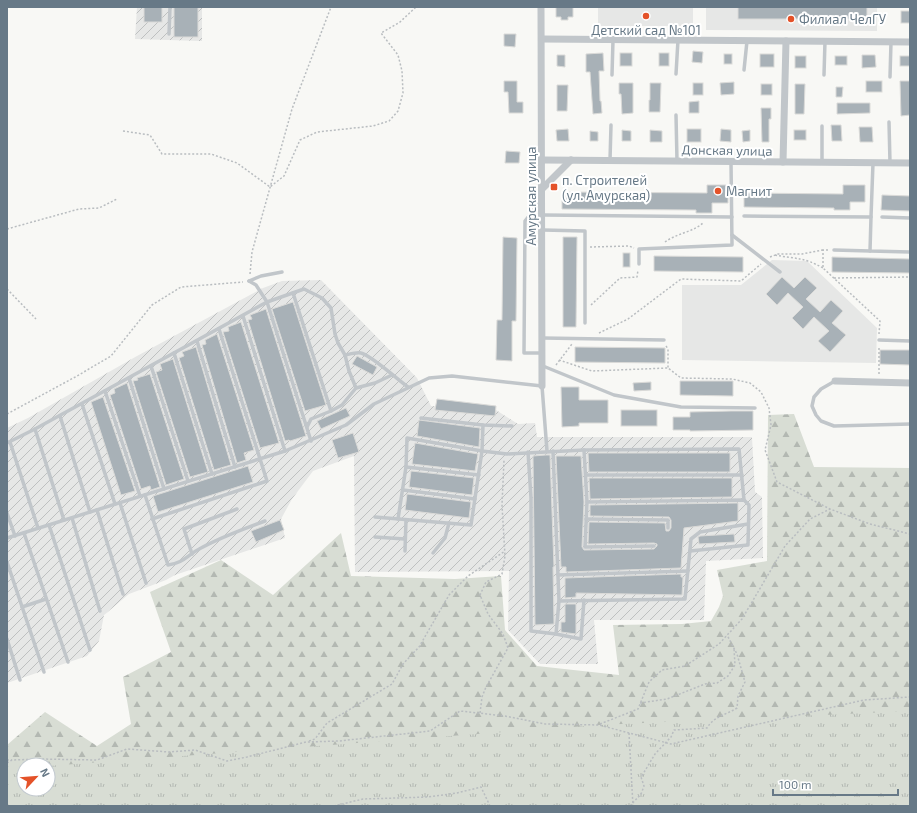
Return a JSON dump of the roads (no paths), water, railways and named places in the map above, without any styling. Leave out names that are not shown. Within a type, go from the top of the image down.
[{"type":"street","name":"Амурская улица","points":[[542,7],[542,386]]},
{"type":"street","points":[[542,39],[910,42]]},
{"type":"street","points":[[783,162],[786,41]]},
{"type":"street","name":"Донская улица","points":[[543,160],[910,163]]},
{"type":"street","points":[[543,188],[571,160]]},
{"type":"street","points":[[835,381],[910,383]]},
{"type":"lane","points":[[169,34],[170,7]]},
{"type":"lane","points":[[612,75],[613,39]]},
{"type":"lane","points":[[676,74],[678,40]]},
{"type":"lane","points":[[744,70],[747,41]]},
{"type":"lane","points":[[824,75],[825,41]]},
{"type":"lane","points":[[890,77],[891,42]]},
{"type":"lane","points":[[676,115],[677,161]]},
{"type":"lane","points":[[889,122],[890,163]]},
{"type":"lane","points":[[610,160],[611,125]]},
{"type":"lane","points":[[822,126],[822,162]]},
{"type":"lane","points":[[639,264],[639,249],[732,245],[731,162]]},
{"type":"lane","points":[[870,251],[873,163]]},
{"type":"lane","points":[[543,198],[525,222],[524,353],[543,353]]},
{"type":"lane","points":[[543,216],[732,217]]},
{"type":"lane","points":[[744,216],[871,217]]},
{"type":"lane","points":[[882,218],[910,218]]},
{"type":"lane","points":[[543,230],[585,231],[585,323]]},
{"type":"lane","points":[[732,235],[780,272]]},
{"type":"lane","points":[[834,250],[910,252]]},
{"type":"lane","points":[[282,272],[261,276],[249,281],[256,286],[267,302],[311,441]]},
{"type":"lane","points":[[38,528],[9,442],[60,416],[267,302],[304,289],[322,298],[331,308],[335,334],[345,355],[349,371],[356,388]]},
{"type":"lane","points":[[293,293],[331,411]]},
{"type":"lane","points":[[243,316],[285,451]]},
{"type":"lane","points":[[152,519],[267,481],[219,329]]},
{"type":"lane","points":[[543,338],[664,340]]},
{"type":"lane","points":[[879,340],[910,341]]},
{"type":"lane","points":[[197,341],[236,467]]},
{"type":"lane","points":[[174,353],[212,474]]},
{"type":"lane","points":[[345,355],[362,353],[383,367],[408,387]]},
{"type":"lane","points":[[151,366],[188,481]]},
{"type":"lane","points":[[543,366],[614,396],[681,407],[755,408]]},
{"type":"lane","points":[[307,427],[310,419],[342,405],[356,388],[375,383],[392,375]]},
{"type":"lane","points":[[7,538],[285,451],[346,426],[374,404],[429,378],[452,376],[542,386],[547,451]]},
{"type":"lane","points":[[129,378],[164,489]]},
{"type":"lane","points":[[835,381],[821,389],[814,397],[812,406],[816,415],[821,421],[834,426],[910,424]]},
{"type":"lane","points":[[105,391],[140,496]]},
{"type":"lane","points":[[82,404],[115,504]]},
{"type":"lane","points":[[60,416],[90,512]]},
{"type":"lane","points":[[421,418],[483,425],[512,426]]},
{"type":"lane","points":[[375,517],[471,525],[482,451],[483,425]]},
{"type":"lane","points":[[35,429],[64,520]]},
{"type":"lane","points":[[398,519],[406,468],[407,438],[482,451],[504,453],[584,450],[739,449],[744,500],[749,505],[748,545],[690,551]]},
{"type":"lane","points":[[584,450],[587,502],[585,547],[654,546]]},
{"type":"lane","points":[[553,451],[559,601],[556,634]]},
{"type":"lane","points":[[528,452],[531,498],[531,632],[556,634],[580,639],[584,600]]},
{"type":"lane","points":[[406,468],[479,475]]},
{"type":"lane","points":[[586,475],[742,475]]},
{"type":"lane","points":[[403,490],[475,498]]},
{"type":"lane","points":[[145,495],[168,565],[178,563],[200,549],[228,535],[264,521]]},
{"type":"lane","points":[[587,502],[744,500]]},
{"type":"lane","points":[[120,502],[146,583]]},
{"type":"lane","points":[[98,510],[123,594]]},
{"type":"lane","points":[[192,554],[184,529],[237,510]]},
{"type":"lane","points":[[7,513],[15,536]]},
{"type":"lane","points":[[72,518],[100,611]]},
{"type":"lane","points":[[586,519],[668,520],[668,528]]},
{"type":"lane","points":[[405,551],[406,520]]},
{"type":"lane","points":[[433,553],[445,538],[448,523]]},
{"type":"lane","points":[[559,601],[685,599],[691,539],[700,532],[748,524]]},
{"type":"lane","points":[[49,525],[90,650]]},
{"type":"lane","points":[[24,533],[68,662]]},
{"type":"lane","points":[[375,537],[405,539]]},
{"type":"lane","points":[[7,562],[44,672]]},
{"type":"lane","points":[[558,575],[688,572]]},
{"type":"lane","points":[[22,607],[46,599]]},
{"type":"lane","points":[[7,639],[20,680]]},
{"type":"place","name":"Детский сад №101","points":[[646,16]]},
{"type":"place","name":"Филиал ЧелГУ","points":[[791,19]]},
{"type":"place","name":"п. Строителей (ул. Амурская)","points":[[554,187]]},
{"type":"place","name":"Магнит","points":[[718,191]]}]
